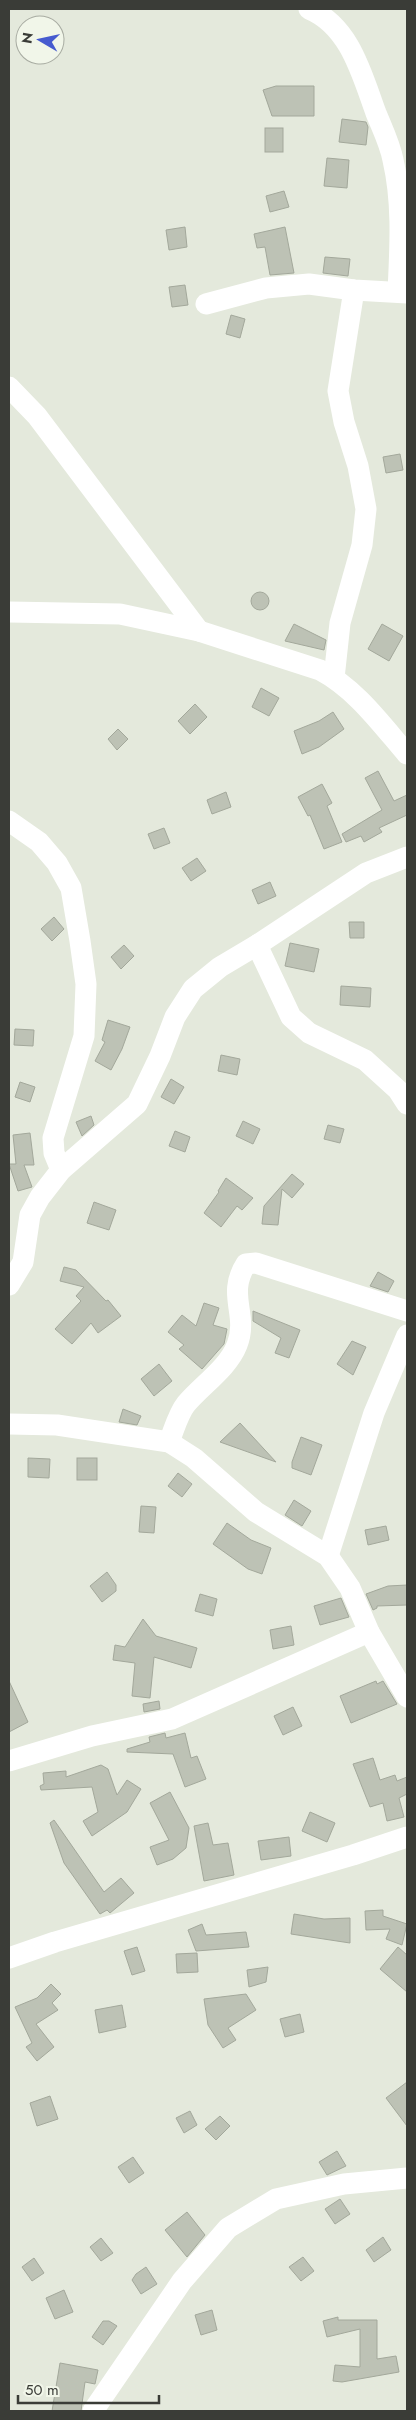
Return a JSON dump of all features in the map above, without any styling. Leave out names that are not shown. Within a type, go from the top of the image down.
[{"type":"street","points":[[206,304],[266,288],[309,284],[354,290],[402,292],[401,230],[393,159],[358,64],[342,35],[324,15],[309,9]]},
{"type":"street","points":[[334,678],[340,623],[362,545],[366,509],[358,466],[344,422],[338,391],[354,290]]},
{"type":"street","points":[[9,387],[37,416],[199,631]]},
{"type":"street","points":[[9,612],[120,614],[199,631],[320,670],[351,691],[407,754]]},
{"type":"street","points":[[9,821],[39,842],[62,871],[71,888],[80,941],[86,984],[84,1036],[53,1138],[54,1152],[61,1170]]},
{"type":"street","points":[[9,1285],[23,1262],[30,1215],[40,1196],[61,1170],[137,1104],[160,1056],[175,1017],[193,989],[220,967],[258,945],[366,873],[407,857]]},
{"type":"street","points":[[258,945],[290,1017],[309,1033],[365,1060],[398,1090],[407,1104]]},
{"type":"street","points":[[169,1442],[185,1405],[225,1363],[236,1347],[241,1328],[237,1292],[238,1276],[246,1264],[256,1263],[407,1311]]},
{"type":"street","points":[[328,1556],[374,1413],[407,1334]]},
{"type":"street","points":[[9,1424],[57,1425],[169,1442],[194,1458],[256,1512],[328,1556],[350,1588],[369,1632],[407,1696]]},
{"type":"street","points":[[9,1761],[92,1736],[172,1720],[369,1632]]},
{"type":"street","points":[[9,1958],[55,1942],[353,1855],[407,1837]]},
{"type":"street","points":[[93,2411],[182,2281],[228,2228],[276,2199],[344,2184],[407,2178]]},
{"type":"building","points":[[276,86],[314,86],[314,116],[272,116],[263,90]]},
{"type":"building","points":[[342,119],[366,122],[368,127],[366,145],[339,142]]},
{"type":"building","points":[[265,128],[283,128],[283,152],[265,152]]},
{"type":"building","points":[[327,158],[349,160],[347,188],[324,186]]},
{"type":"building","points":[[284,191],[289,207],[270,212],[266,196]]},
{"type":"building","points":[[185,227],[187,247],[169,250],[166,230]]},
{"type":"building","points":[[285,227],[294,273],[270,275],[265,247],[257,248],[254,234]]},
{"type":"building","points":[[325,257],[350,259],[348,276],[323,273]]},
{"type":"building","points":[[185,285],[188,305],[172,307],[169,287]]},
{"type":"building","points":[[231,315],[245,319],[240,338],[226,334]]},
{"type":"building","points":[[400,454],[403,470],[386,473],[383,457]]},
{"type":"building","points":[[260,592],[266,595],[269,601],[266,607],[260,610],[254,607],[251,601],[254,595]]},
{"type":"building","points":[[294,624],[326,640],[324,650],[285,641]]},
{"type":"building","points":[[382,624],[403,636],[389,661],[368,649]]},
{"type":"building","points":[[261,688],[279,698],[269,716],[252,707]]},
{"type":"building","points":[[195,704],[207,717],[190,734],[178,721]]},
{"type":"building","points":[[333,712],[344,729],[319,747],[302,754],[294,731],[319,721]]},
{"type":"building","points":[[118,729],[128,739],[117,750],[108,739]]},
{"type":"building","points":[[378,771],[394,801],[407,795],[407,815],[379,828],[382,832],[364,842],[361,836],[346,842],[342,834],[382,810],[365,778]]},
{"type":"building","points":[[322,784],[332,803],[327,806],[342,842],[324,849],[310,815],[308,816],[298,797]]},
{"type":"building","points":[[226,792],[231,807],[212,814],[207,800]]},
{"type":"building","points":[[164,828],[170,843],[154,849],[148,834]]},
{"type":"building","points":[[197,858],[206,871],[191,881],[182,868]]},
{"type":"building","points":[[270,882],[276,896],[258,904],[252,890]]},
{"type":"building","points":[[54,917],[64,929],[52,941],[41,929]]},
{"type":"building","points":[[349,922],[364,922],[364,938],[350,938]]},
{"type":"building","points":[[290,943],[319,949],[314,972],[285,966]]},
{"type":"building","points":[[124,945],[134,956],[121,969],[111,957]]},
{"type":"building","points":[[341,986],[371,988],[370,1007],[340,1005]]},
{"type":"building","points":[[108,1020],[130,1027],[122,1049],[111,1070],[95,1061],[105,1042],[102,1040]]},
{"type":"building","points":[[15,1029],[34,1030],[33,1046],[14,1045]]},
{"type":"building","points":[[221,1055],[240,1059],[237,1075],[218,1071]]},
{"type":"building","points":[[171,1079],[184,1087],[174,1104],[161,1097]]},
{"type":"building","points":[[20,1082],[35,1087],[30,1102],[15,1097]]},
{"type":"building","points":[[91,1116],[94,1125],[82,1136],[76,1122]]},
{"type":"building","points":[[243,1121],[260,1129],[253,1144],[236,1136]]},
{"type":"building","points":[[328,1125],[344,1129],[340,1143],[324,1139]]},
{"type":"building","points":[[175,1131],[190,1137],[185,1152],[169,1146]]},
{"type":"building","points":[[30,1133],[34,1165],[24,1165],[32,1187],[18,1191],[9,1164],[16,1164],[13,1135]]},
{"type":"building","points":[[292,1174],[304,1184],[292,1198],[282,1189],[278,1225],[262,1224],[264,1206]]},
{"type":"building","points":[[226,1178],[253,1198],[242,1210],[237,1206],[221,1227],[204,1213],[219,1192]]},
{"type":"building","points":[[94,1202],[116,1210],[109,1230],[87,1223]]},
{"type":"building","points":[[64,1267],[76,1270],[106,1301],[108,1300],[121,1316],[98,1333],[91,1323],[72,1344],[55,1329],[81,1301],[76,1296],[84,1287],[60,1281]]},
{"type":"building","points":[[378,1272],[394,1281],[388,1292],[370,1286]]},
{"type":"building","points":[[204,1303],[219,1308],[213,1325],[227,1329],[224,1344],[202,1369],[179,1349],[184,1345],[168,1332],[182,1315],[196,1326]]},
{"type":"building","points":[[253,1311],[300,1330],[289,1358],[275,1353],[281,1338],[253,1321]]},
{"type":"building","points":[[352,1341],[366,1347],[353,1375],[337,1364]]},
{"type":"building","points":[[159,1364],[172,1381],[154,1396],[141,1379]]},
{"type":"building","points":[[123,1409],[141,1416],[137,1425],[119,1422]]},
{"type":"building","points":[[240,1423],[276,1462],[220,1442]]},
{"type":"building","points":[[301,1437],[322,1445],[311,1475],[292,1468],[292,1462]]},
{"type":"building","points":[[28,1458],[50,1459],[49,1478],[28,1477]]},
{"type":"building","points":[[77,1458],[97,1458],[97,1480],[77,1480]]},
{"type":"building","points":[[178,1473],[192,1484],[182,1497],[168,1486]]},
{"type":"building","points":[[294,1500],[311,1511],[302,1526],[285,1515]]},
{"type":"building","points":[[141,1506],[156,1507],[154,1533],[139,1532]]},
{"type":"building","points":[[227,1523],[251,1540],[271,1548],[262,1574],[248,1569],[213,1544]]},
{"type":"building","points":[[386,1526],[389,1540],[368,1545],[365,1530]]},
{"type":"building","points":[[107,1572],[116,1585],[116,1591],[102,1602],[90,1586]]},
{"type":"building","points":[[407,1585],[407,1605],[377,1606],[373,1610],[366,1594],[388,1586]]},
{"type":"building","points":[[200,1594],[217,1599],[213,1616],[195,1611]]},
{"type":"building","points":[[341,1598],[349,1617],[320,1625],[314,1606]]},
{"type":"building","points":[[143,1619],[156,1636],[197,1648],[191,1668],[154,1657],[150,1698],[132,1696],[135,1663],[113,1660],[115,1645],[125,1647]]},
{"type":"building","points":[[291,1626],[294,1645],[273,1649],[270,1630]]},
{"type":"building","points":[[9,1681],[28,1722],[9,1732]]},
{"type":"building","points":[[376,1681],[377,1684],[383,1681],[397,1704],[351,1723],[340,1696]]},
{"type":"building","points":[[159,1701],[160,1709],[144,1712],[143,1704]]},
{"type":"building","points":[[293,1707],[302,1726],[283,1735],[274,1716]]},
{"type":"building","points":[[165,1733],[166,1738],[185,1733],[191,1758],[197,1756],[206,1779],[185,1787],[173,1754],[127,1752],[127,1749],[150,1742],[149,1737]]},
{"type":"building","points":[[373,1758],[380,1780],[395,1775],[397,1781],[407,1777],[407,1794],[399,1798],[404,1817],[387,1821],[383,1803],[370,1807],[353,1764]]},
{"type":"building","points":[[101,1765],[108,1769],[117,1795],[127,1780],[141,1789],[127,1812],[92,1836],[83,1821],[98,1812],[92,1787],[41,1790],[40,1786],[44,1784],[43,1773],[66,1771],[66,1777]]},
{"type":"building","points":[[170,1792],[189,1828],[186,1848],[173,1859],[157,1865],[150,1847],[169,1840],[150,1803]]},
{"type":"building","points":[[310,1812],[335,1823],[327,1842],[302,1831]]},
{"type":"building","points":[[54,1820],[104,1892],[121,1878],[134,1893],[110,1913],[107,1910],[100,1914],[64,1863],[50,1823]]},
{"type":"building","points":[[208,1823],[213,1845],[228,1843],[234,1875],[204,1881],[194,1826]]},
{"type":"building","points":[[289,1837],[291,1856],[261,1860],[258,1841]]},
{"type":"building","points":[[383,1910],[383,1916],[407,1924],[402,1945],[386,1939],[390,1929],[366,1930],[365,1911]]},
{"type":"building","points":[[294,1914],[324,1919],[350,1918],[350,1943],[291,1934]]},
{"type":"building","points":[[202,1924],[206,1935],[246,1932],[249,1947],[196,1951],[188,1930]]},
{"type":"building","points":[[137,1947],[145,1971],[132,1975],[124,1951]]},
{"type":"building","points":[[398,1947],[407,1955],[407,1992],[380,1969]]},
{"type":"building","points":[[197,1953],[198,1972],[177,1973],[176,1954]]},
{"type":"building","points":[[268,1967],[266,1982],[249,1987],[247,1970]]},
{"type":"building","points":[[51,1984],[61,1994],[52,2003],[58,2010],[36,2024],[54,2047],[37,2061],[26,2047],[32,2043],[15,2007],[37,1998]]},
{"type":"building","points":[[246,1994],[256,2010],[228,2028],[236,2040],[223,2048],[208,2025],[204,1999]]},
{"type":"building","points":[[122,2005],[126,2027],[99,2033],[95,2010]]},
{"type":"building","points":[[300,2014],[304,2032],[285,2037],[280,2019]]},
{"type":"building","points":[[407,2082],[407,2126],[386,2098]]},
{"type":"building","points":[[50,2096],[58,2119],[37,2126],[30,2103]]},
{"type":"building","points":[[190,2111],[197,2125],[184,2133],[176,2118]]},
{"type":"building","points":[[220,2116],[230,2126],[216,2140],[205,2129]]},
{"type":"building","points":[[337,2151],[346,2166],[327,2175],[319,2162]]},
{"type":"building","points":[[133,2157],[144,2173],[129,2183],[118,2167]]},
{"type":"building","points":[[340,2199],[350,2214],[335,2224],[325,2209]]},
{"type":"building","points":[[187,2212],[205,2235],[187,2257],[165,2230]]},
{"type":"building","points":[[383,2237],[391,2250],[374,2262],[366,2250]]},
{"type":"building","points":[[101,2238],[113,2253],[101,2261],[90,2247]]},
{"type":"building","points":[[303,2257],[314,2271],[301,2281],[289,2267]]},
{"type":"building","points":[[34,2258],[44,2273],[32,2281],[22,2267]]},
{"type":"building","points":[[146,2267],[157,2284],[141,2294],[132,2280],[136,2274]]},
{"type":"building","points":[[64,2290],[73,2312],[55,2319],[46,2298]]},
{"type":"building","points":[[212,2310],[217,2330],[201,2335],[195,2315]]},
{"type":"building","points":[[338,2317],[338,2320],[377,2320],[377,2359],[396,2356],[399,2372],[342,2382],[333,2381],[335,2365],[360,2367],[360,2329],[327,2337],[323,2321]]},
{"type":"building","points":[[103,2321],[109,2321],[117,2326],[103,2345],[92,2337]]},
{"type":"building","points":[[60,2363],[98,2370],[95,2384],[85,2382],[81,2411],[52,2411]]}]
